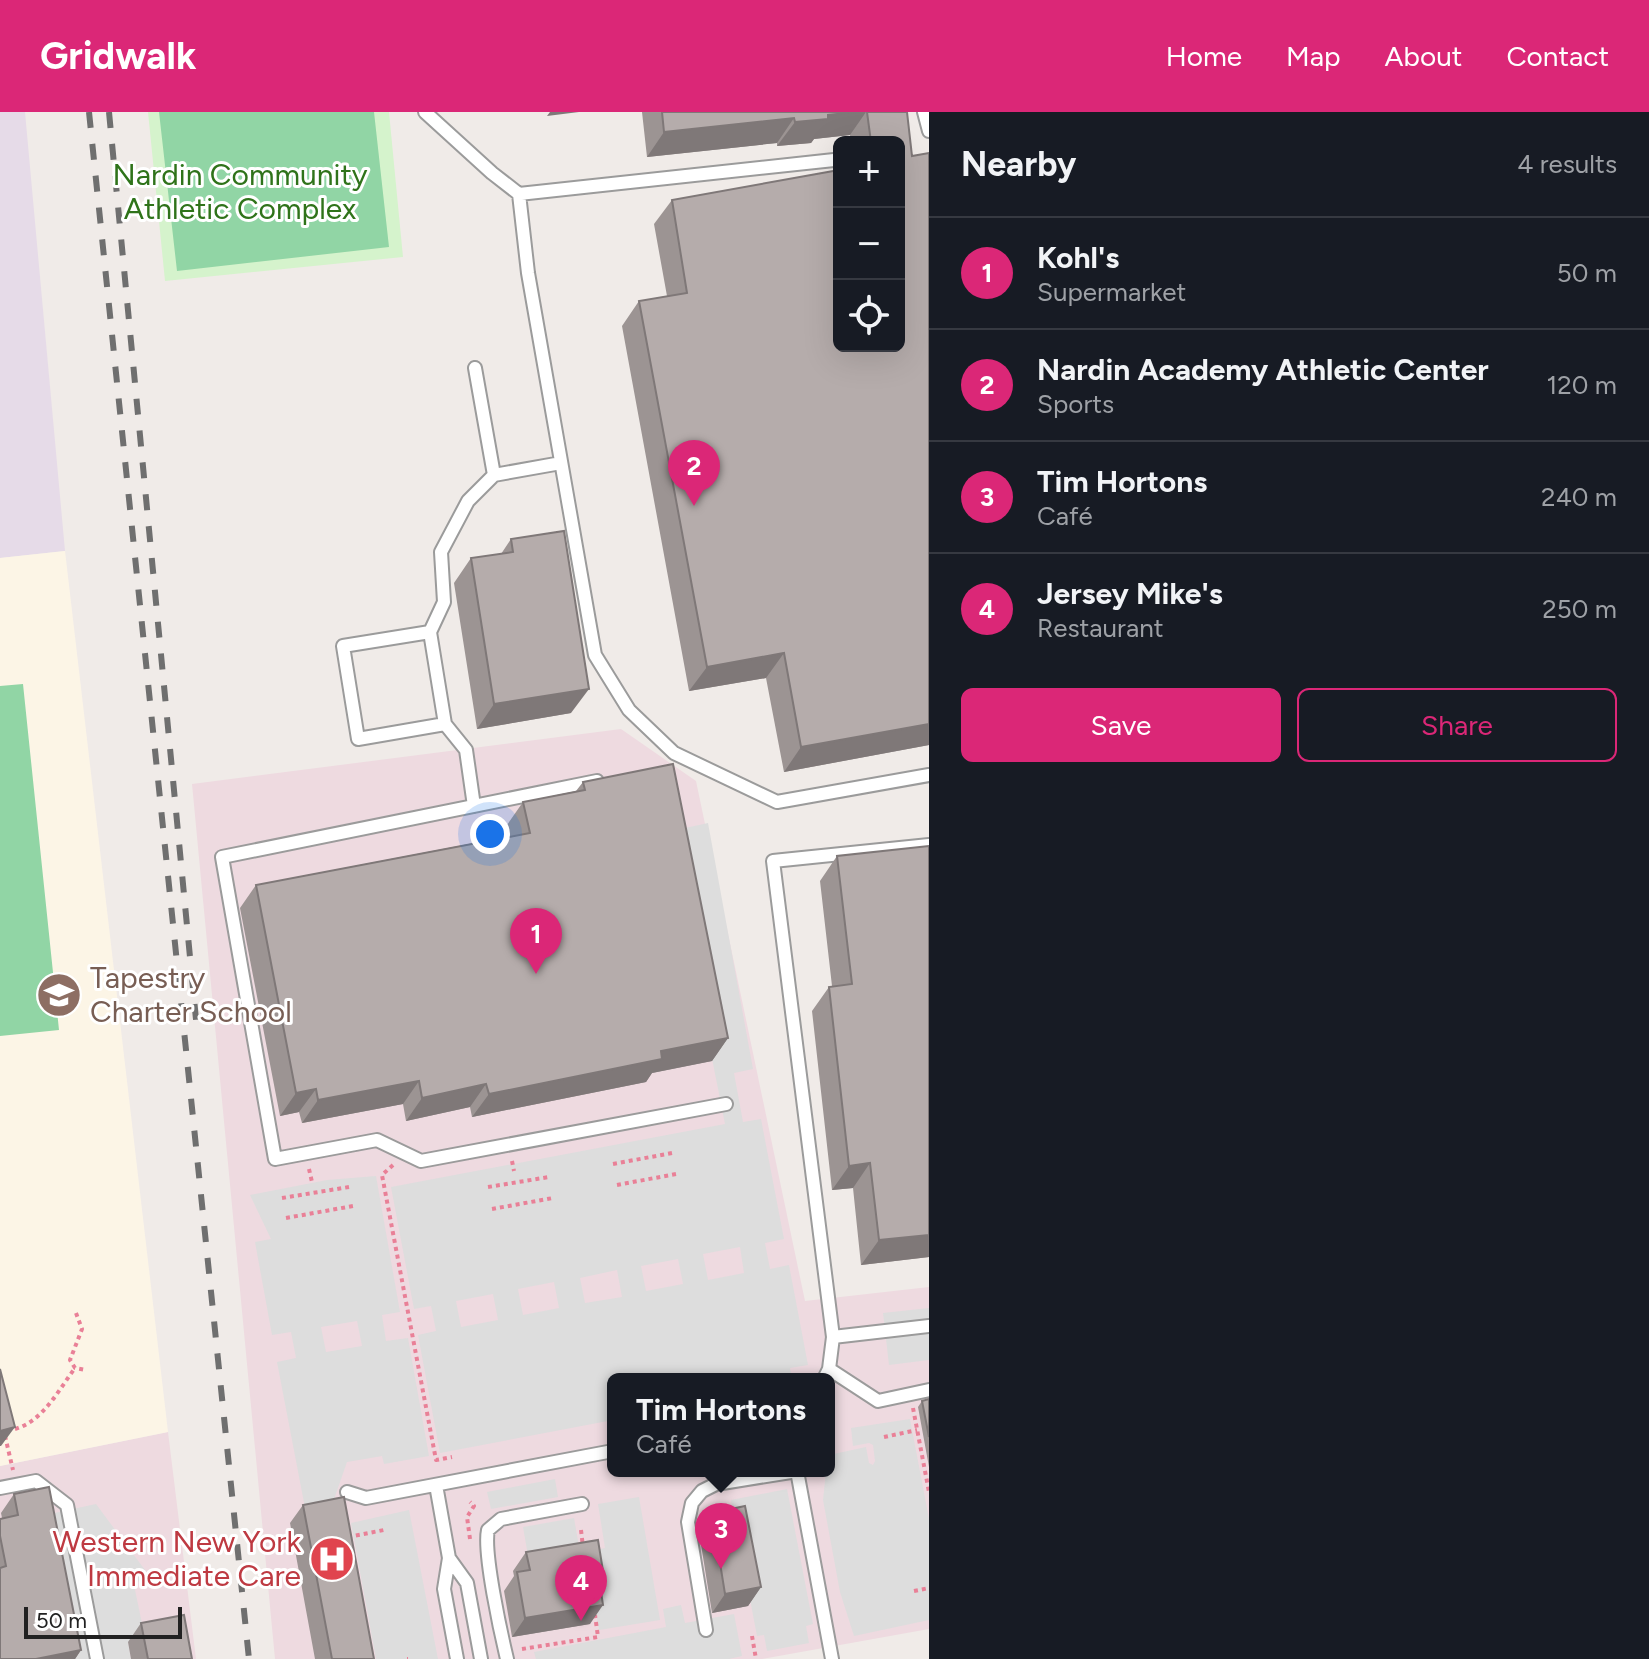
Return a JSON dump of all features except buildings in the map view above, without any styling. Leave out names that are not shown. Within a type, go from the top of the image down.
[{"type":"lane","points":[[425,112],[519,194],[833,160]]},
{"type":"lane","points":[[924,112],[929,131]]},
{"type":"lane","points":[[519,194],[528,273],[595,655],[629,710],[674,753],[777,802],[929,775]]},
{"type":"lane","points":[[475,368],[494,475]]},
{"type":"lane","points":[[474,806],[466,750],[445,724],[430,632],[444,602],[441,552],[468,501],[494,475],[561,463]]},
{"type":"lane","points":[[430,632],[343,646],[358,739],[445,724]]},
{"type":"lane","points":[[666,767],[674,753]]},
{"type":"lane","points":[[607,779],[222,857],[275,1159],[377,1140],[421,1161],[726,1104]]},
{"type":"lane","points":[[826,1373],[833,1337],[773,861],[929,845]]},
{"type":"lane","points":[[833,1337],[929,1326]]},
{"type":"lane","points":[[835,1379],[878,1401],[929,1390]]},
{"type":"lane","points":[[347,1492],[366,1498],[607,1452]]},
{"type":"lane","points":[[706,1630],[688,1522],[692,1503],[702,1491],[716,1484],[760,1477]]},
{"type":"lane","points":[[798,1477],[832,1659]]},
{"type":"lane","points":[[0,1488],[36,1481],[67,1505],[97,1659]]},
{"type":"lane","points":[[436,1485],[449,1558],[444,1589],[457,1659]]},
{"type":"lane","points":[[512,1654],[491,1572],[488,1530],[492,1523],[501,1519],[582,1504]]},
{"type":"lane","points":[[449,1558],[467,1583],[481,1659]]},
{"type":"path","points":[[613,1164],[672,1153]]},
{"type":"path","points":[[512,1161],[514,1171]]},
{"type":"path","points":[[393,1165],[382,1175],[436,1460],[452,1457]]},
{"type":"path","points":[[309,1168],[312,1182]]},
{"type":"path","points":[[617,1185],[676,1174]]},
{"type":"path","points":[[488,1187],[549,1177]]},
{"type":"path","points":[[282,1198],[349,1187]]},
{"type":"path","points":[[492,1209],[553,1198]]},
{"type":"path","points":[[286,1218],[353,1206]]},
{"type":"path","points":[[76,1313],[82,1329],[70,1356],[71,1364],[86,1370]]},
{"type":"path","points":[[15,1429],[29,1425],[75,1368]]},
{"type":"path","points":[[913,1406],[929,1492]]},
{"type":"path","points":[[884,1437],[917,1430]]},
{"type":"path","points":[[4,1433],[11,1463]]},
{"type":"path","points":[[343,1526],[345,1537],[384,1530]]},
{"type":"path","points":[[581,1530],[585,1554]]},
{"type":"path","points":[[914,1591],[929,1588]]},
{"type":"path","points":[[512,1654],[598,1637],[594,1609]]},
{"type":"path","points":[[752,1636],[756,1659]]},
{"type":"shaded area","points":[[0,112],[25,112],[65,551],[0,558]]},
{"type":"shaded area","name":"Tapestry Charter School","points":[[65,551],[168,1432],[0,1466],[0,558]]},
{"type":"shaded area","points":[[621,729],[696,781],[805,1301],[929,1287],[929,1629],[762,1659],[275,1659],[192,784]]},
{"type":"shaded area","points":[[708,823],[753,1069],[734,1073],[743,1122],[761,1119],[784,1239],[765,1243],[770,1269],[789,1265],[808,1365],[790,1368],[791,1373],[607,1373],[607,1421],[440,1453],[418,1335],[436,1331],[431,1306],[414,1309],[391,1187],[725,1124],[667,832]],"holes":[[[740,1247],[744,1273],[708,1280],[703,1254]],[[678,1259],[683,1284],[646,1291],[641,1266]],[[617,1270],[622,1297],[585,1303],[580,1278]],[[554,1282],[559,1308],[523,1315],[518,1289]],[[493,1294],[498,1320],[461,1327],[456,1301]]]},
{"type":"shaded area","points":[[376,1176],[400,1312],[382,1315],[386,1341],[408,1338],[429,1456],[384,1464],[382,1456],[347,1462],[331,1508],[306,1513],[277,1362],[296,1358],[291,1332],[272,1335],[255,1242],[271,1239],[250,1195],[327,1180]],"holes":[[[357,1321],[362,1346],[326,1352],[321,1327]]]},
{"type":"shaded area","points":[[929,1308],[929,1360],[889,1365],[883,1313]]},
{"type":"shaded area","points":[[910,1419],[929,1519],[929,1620],[854,1636],[840,1592],[823,1500],[825,1477],[835,1477],[835,1454],[866,1447],[869,1463],[873,1465],[875,1461],[873,1445],[853,1446],[851,1428]]},
{"type":"shaded area","points":[[168,1432],[196,1659],[0,1659],[0,1466]]},
{"type":"shaded area","points":[[555,1479],[558,1497],[491,1509],[487,1492]]},
{"type":"shaded area","points":[[787,1489],[813,1624],[806,1626],[809,1643],[767,1651],[764,1635],[757,1636],[731,1500]]},
{"type":"shaded area","points":[[639,1497],[660,1620],[599,1630],[586,1552],[605,1548],[598,1504]]},
{"type":"shaded area","points":[[96,1504],[148,1574],[134,1585],[145,1638],[128,1642],[131,1659],[72,1659],[45,1515]]},
{"type":"shaded area","points":[[409,1510],[438,1659],[376,1659],[351,1523]]},
{"type":"shaded area","points":[[574,1518],[581,1558],[530,1567],[523,1527]]},
{"type":"shaded area","points":[[681,1605],[685,1623],[734,1614],[742,1656],[729,1659],[536,1659],[534,1652],[666,1627],[663,1609]]},
{"type":"green space","name":"Nardin Community Athletic Complex","points":[[148,112],[389,112],[403,257],[165,281]]},
{"type":"green space","name":"Nardin Community Athletic Complex","points":[[159,112],[374,112],[389,247],[177,271]]},
{"type":"green space","points":[[23,684],[59,1030],[0,1036],[0,686]]},
{"type":"railway","points":[[89,112],[249,1659]]},
{"type":"railway","points":[[109,112],[197,1030]]},
{"type":"place","name":"Nardin Academy Athletic Center","points":[[694,506]]},
{"type":"place","name":"Kohl's","points":[[536,974]]},
{"type":"place","name":"Tapestry Charter School","points":[[59,995]]},
{"type":"place","name":"Western New York Immediate Care","points":[[332,1559]]},
{"type":"place","name":"Tim Hortons","points":[[721,1569]]},
{"type":"place","name":"Jersey Mike's","points":[[581,1621]]}]
